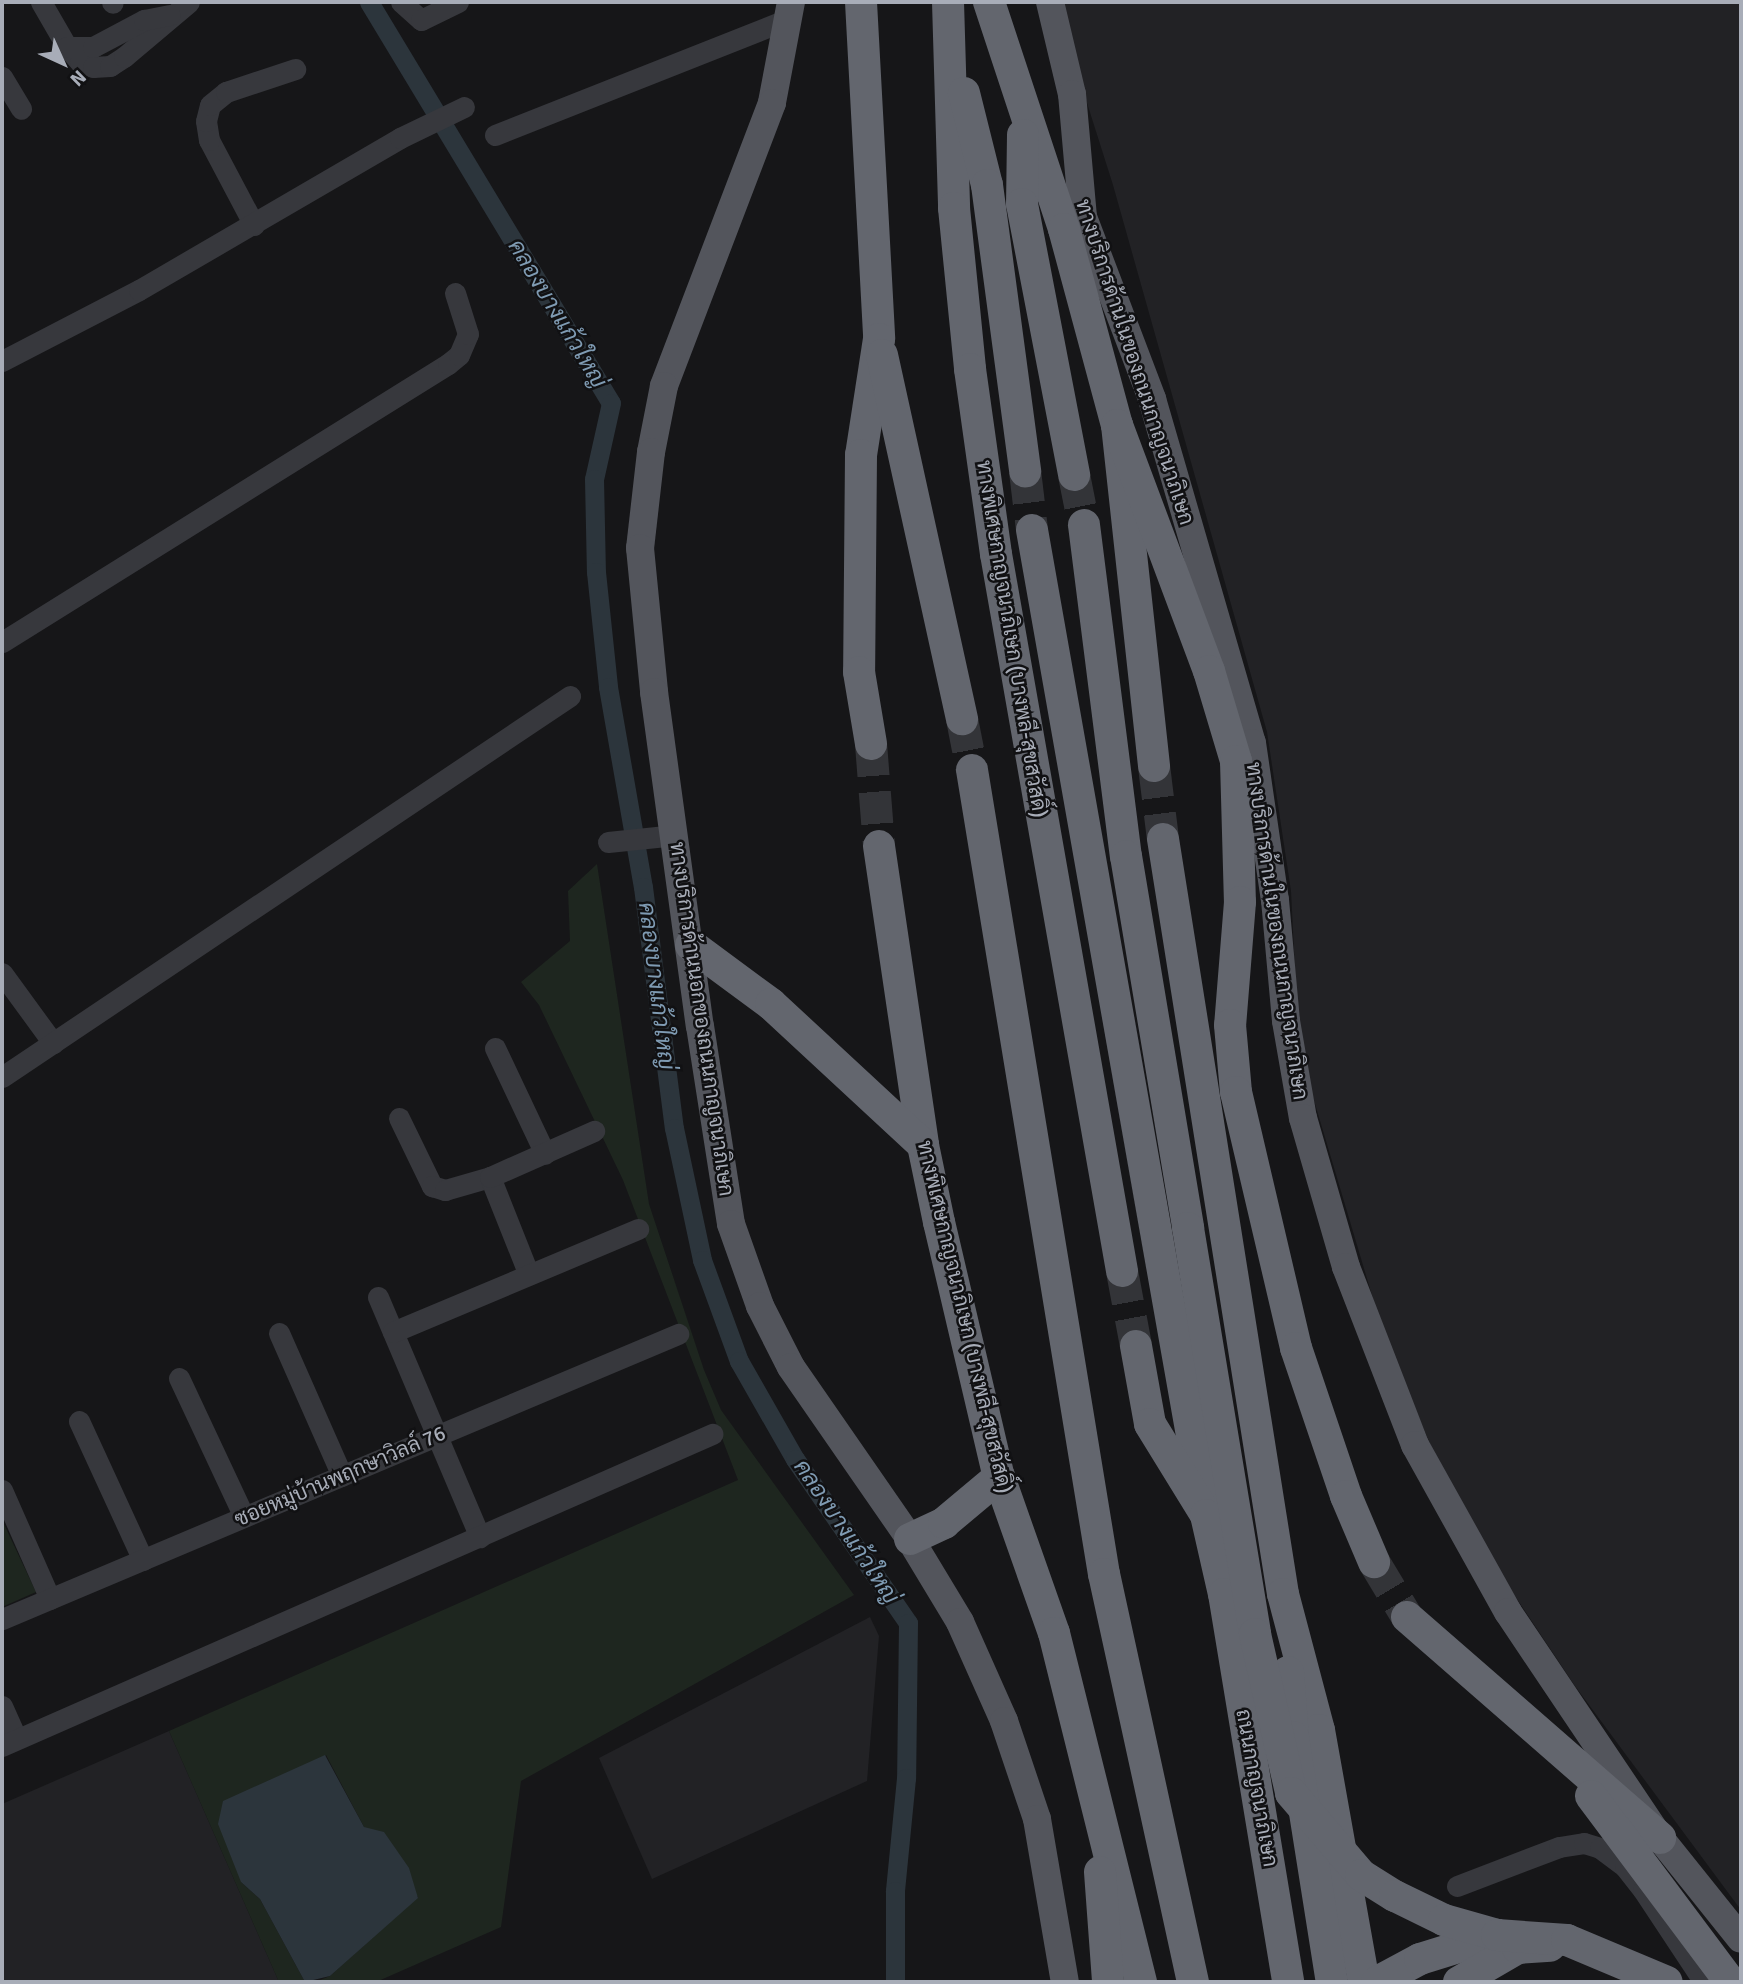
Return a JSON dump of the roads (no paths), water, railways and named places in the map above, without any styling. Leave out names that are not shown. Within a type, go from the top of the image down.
[{"type":"highway","points":[[861,2],[878,339],[962,719]]},
{"type":"highway","name":"ทางพิเศษกาญจนาภิเษก (บางพลี-สุขสวัสดิ์)","points":[[948,2],[954,208],[972,383],[999,568],[1122,1271]]},
{"type":"highway","points":[[989,2],[1023,113],[1064,229],[1117,425],[1209,671],[1236,761],[1240,902],[1230,1025],[1236,1092],[1296,1348],[1346,1496],[1374,1562]]},
{"type":"highway","points":[[951,38],[987,185],[1025,471]]},
{"type":"highway","points":[[1023,113],[1021,197],[1074,475]]},
{"type":"highway","points":[[871,744],[859,672],[860,455],[878,339]]},
{"type":"highway","points":[[1117,425],[1154,766]]},
{"type":"highway","points":[[1084,525],[1126,856],[1154,1031],[1255,1634],[1291,1793],[1361,1875],[1444,1920],[1497,1935],[1567,1940],[1667,1982]]},
{"type":"highway","points":[[1032,530],[1206,1515]]},
{"type":"highway","points":[[972,769],[1104,1574],[1193,1982]]},
{"type":"highway","points":[[1163,839],[1283,1594],[1318,1730],[1332,1884],[1332,1982]]},
{"type":"highway","name":"ทางพิเศษกาญจนาภิเษก (บางพลี-สุขสวัสดิ์)","points":[[879,846],[923,1145],[999,1476],[1054,1633],[1091,1785],[1134,1942],[1141,1982]]},
{"type":"highway","points":[[691,945],[771,1004],[923,1145]]},
{"type":"highway","points":[[1136,1346],[1150,1424],[1206,1515]]},
{"type":"highway","points":[[910,1539],[944,1523],[999,1476]]},
{"type":"highway","name":"ถนนกาญจนาภิเษก","points":[[1206,1515],[1224,1594],[1288,1982]]},
{"type":"highway","points":[[1407,1617],[1660,1838]]},
{"type":"highway","points":[[1550,1743],[1730,1982]]},
{"type":"highway","points":[[1091,1785],[1108,1982]]},
{"type":"highway","points":[[1332,1884],[1364,1982]]},
{"type":"highway","points":[[1377,1982],[1420,1959],[1497,1935]]},
{"type":"highway","points":[[1459,1982],[1518,1948],[1569,1945],[1607,1954],[1654,1982]]},
{"type":"main road","name":"ทางบริการด้านในของถนนกาญจนาภิเษก","points":[[1050,2],[1072,94],[1083,217],[1152,399],[1252,743],[1275,900],[1286,1021],[1303,1118],[1346,1267],[1421,1456],[1508,1612],[1660,1838],[1741,1939]]},
{"type":"main road","name":"ทางบริการด้านนอกของถนนกาญจนาภิเษก","points":[[791,10],[772,103],[664,386],[651,452],[640,548],[691,945],[731,1224],[760,1306],[791,1367],[910,1539],[960,1622],[1004,1721],[1037,1819],[1065,1982]]},
{"type":"street","points":[[41,2],[67,47],[80,62],[110,66],[189,2]]},
{"type":"street","points":[[401,2],[421,20],[458,2]]},
{"type":"street","points":[[495,135],[791,10]]},
{"type":"street","points":[[254,225],[209,140],[208,113],[211,105],[226,92],[295,69]]},
{"type":"street","points":[[2,77],[21,109]]},
{"type":"street","points":[[2,360],[254,225],[410,133],[459,109]]},
{"type":"street","points":[[2,642],[448,364],[465,345],[468,334],[455,293]]},
{"type":"street","points":[[2,1077],[570,696]]},
{"type":"street","points":[[608,842],[676,835]]},
{"type":"street","points":[[2,973],[53,1043]]},
{"type":"street","points":[[495,1048],[545,1154]]},
{"type":"street","points":[[398,1118],[432,1186],[445,1191],[490,1178],[594,1131]]},
{"type":"street","points":[[490,1178],[529,1275]]},
{"type":"street","points":[[393,1332],[638,1229]]},
{"type":"street","points":[[378,1297],[480,1537]]},
{"type":"street","points":[[279,1333],[342,1476]]},
{"type":"street","name":"ซอยหมู่บ้านพฤกษาวิลล์ 76","points":[[2,1619],[678,1334]]},
{"type":"street","points":[[179,1378],[244,1517]]},
{"type":"street","points":[[79,1422],[143,1560]]},
{"type":"street","points":[[2,1706],[9,1743],[712,1434]]},
{"type":"street","points":[[3,1494],[50,1599]]},
{"type":"street","points":[[1457,1886],[1559,1847],[1584,1843],[1600,1848],[1625,1867],[1643,1890],[1704,1982]]},
{"type":"waterway","name":"คลองบางแก้วใหญ่","points":[[369,2],[611,403],[594,479],[596,572],[608,687],[643,887],[674,1128],[702,1260],[739,1361],[795,1459],[908,1623],[906,1778],[895,1891],[895,1982]]},
{"type":"tunnel","points":[[1025,471],[1032,530]]},
{"type":"tunnel","points":[[1074,475],[1084,525]]},
{"type":"tunnel","points":[[962,719],[972,770]]},
{"type":"tunnel","points":[[871,744],[879,846]]},
{"type":"tunnel","points":[[1154,766],[1163,839]]},
{"type":"tunnel","points":[[1122,1271],[1136,1346]]},
{"type":"tunnel","points":[[1374,1562],[1407,1617]]}]
